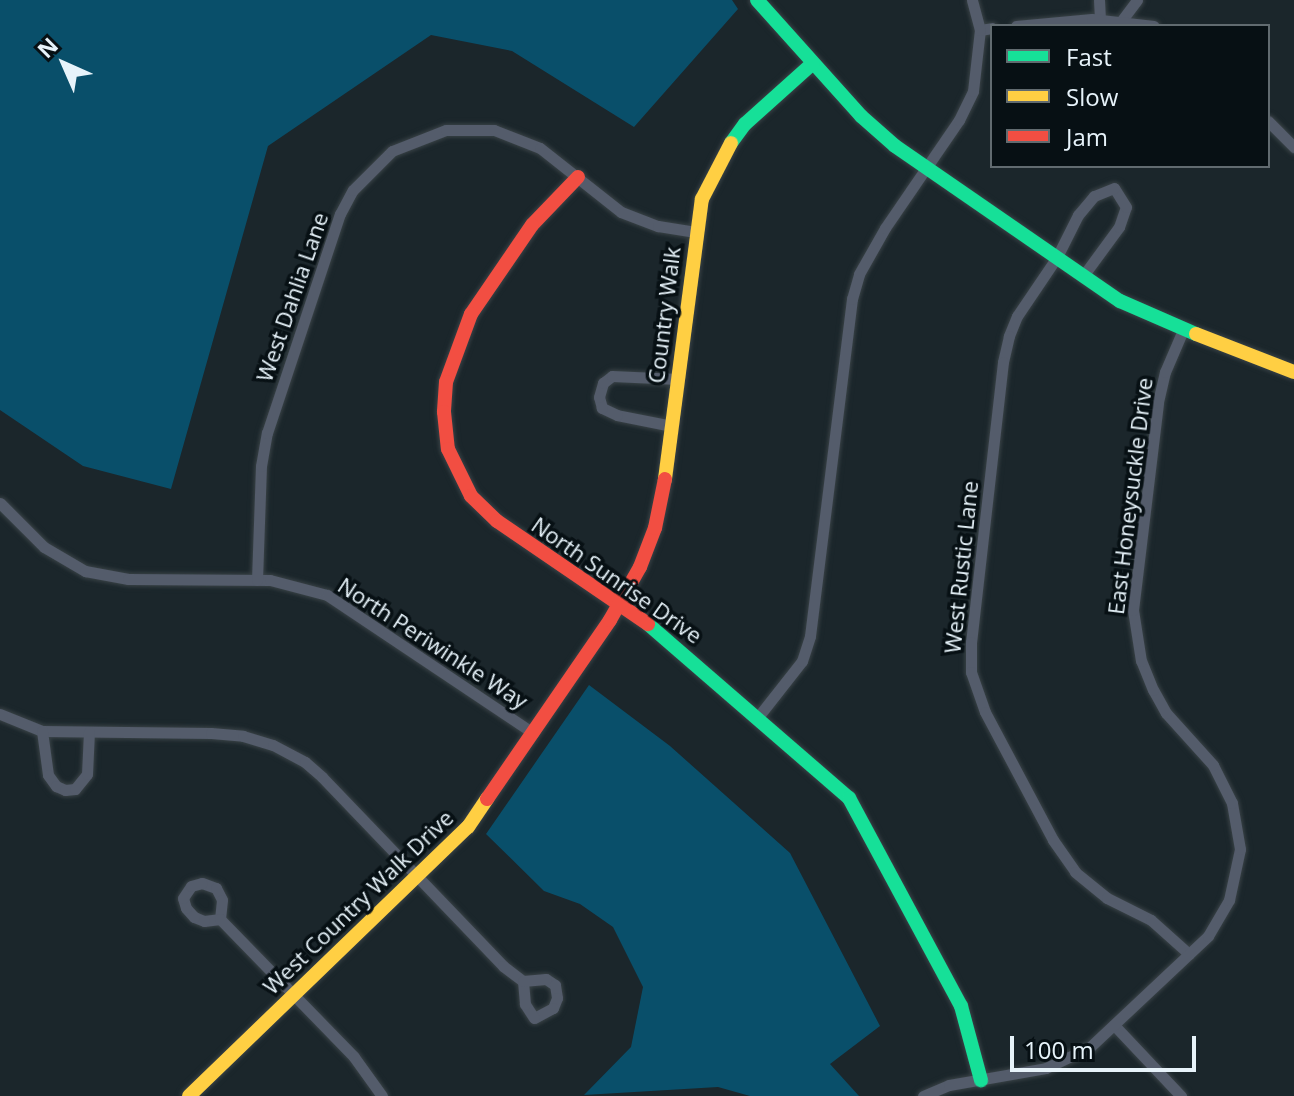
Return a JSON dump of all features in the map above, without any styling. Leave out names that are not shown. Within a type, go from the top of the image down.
[{"type":"street","points":[[757,0],[861,116],[926,168],[1120,301],[1183,330],[1294,372]]},
{"type":"street","points":[[758,717],[802,661],[810,636],[852,299],[859,274],[873,246],[959,120],[973,91],[986,29],[972,0]]},
{"type":"street","points":[[1099,0],[1100,19]]},
{"type":"street","points":[[1122,20],[1137,0]]},
{"type":"street","points":[[1040,24],[1100,19],[1143,24]]},
{"type":"street","name":"Country Walk","points":[[619,605],[640,567],[655,528],[672,426],[702,199],[724,151],[745,124],[813,63]]},
{"type":"street","points":[[1270,123],[1294,147]]},
{"type":"street","name":"West Dahlia Lane","points":[[257,580],[261,466],[267,433],[340,214],[353,190],[392,151],[417,139],[461,129],[494,130],[540,148],[621,212],[658,226],[696,232]]},
{"type":"street","name":"North Sunrise Drive","points":[[578,177],[532,225],[471,314],[446,382],[444,412],[448,449],[471,496],[515,536],[668,638],[835,784],[861,817],[961,1006],[981,1080]]},
{"type":"street","name":"West Rustic Lane","points":[[1083,276],[1119,227],[1126,207],[1114,188],[1094,196],[1078,215],[1057,257],[1017,316],[1003,362],[971,642],[971,672],[985,712],[1053,840],[1075,872],[1107,898],[1164,929],[1189,954]]},
{"type":"street","name":"East Honeysuckle Drive","points":[[923,1096],[949,1085],[1068,1061],[1090,1047],[1208,936],[1229,900],[1238,862],[1237,828],[1232,803],[1219,775],[1166,713],[1153,690],[1141,661],[1133,610],[1158,402],[1165,372],[1183,330]]},
{"type":"street","points":[[672,426],[617,415],[602,408],[599,397],[603,383],[612,376],[678,379]]},
{"type":"street","name":"North Periwinkle Way","points":[[0,503],[44,547],[85,571],[128,579],[257,580],[295,585],[327,595],[533,733]]},
{"type":"street","name":"West Country Walk Drive","points":[[189,1096],[468,827],[619,605]]},
{"type":"street","points":[[0,714],[42,731],[211,733],[243,736],[273,745],[305,762],[322,777],[503,966],[523,981]]},
{"type":"street","points":[[42,731],[48,775],[56,786],[65,790],[75,789],[87,774],[89,732]]},
{"type":"street","points":[[220,919],[354,1057],[382,1096]]},
{"type":"street","points":[[1114,1025],[1181,1096]]},
{"type":"shaded area","points":[[0,0],[732,0],[738,9],[634,127],[512,51],[431,35],[268,146],[171,489],[83,466],[0,410]]},
{"type":"shaded area","points":[[589,685],[670,746],[790,853],[880,1026],[830,1064],[859,1096],[750,1096],[718,1087],[584,1095],[631,1047],[643,987],[613,927],[580,904],[544,891],[486,834]]},
{"type":"traffic: fast","points":[[757,0],[861,116],[895,146],[1120,301],[1196,334]]},
{"type":"traffic: fast","points":[[731,143],[745,124],[813,63]]},
{"type":"traffic: fast","points":[[648,624],[849,798],[961,1006],[981,1080]]},
{"type":"traffic: slow","points":[[665,479],[702,199],[731,143]]},
{"type":"traffic: slow","points":[[1196,334],[1294,372]]},
{"type":"traffic: slow","points":[[189,1096],[468,827],[487,799]]},
{"type":"traffic: jam","points":[[578,177],[532,225],[471,314],[446,382],[444,412],[448,449],[471,496],[497,521],[648,624]]},
{"type":"traffic: jam","points":[[487,799],[610,620],[640,567],[655,528],[665,479]]}]
